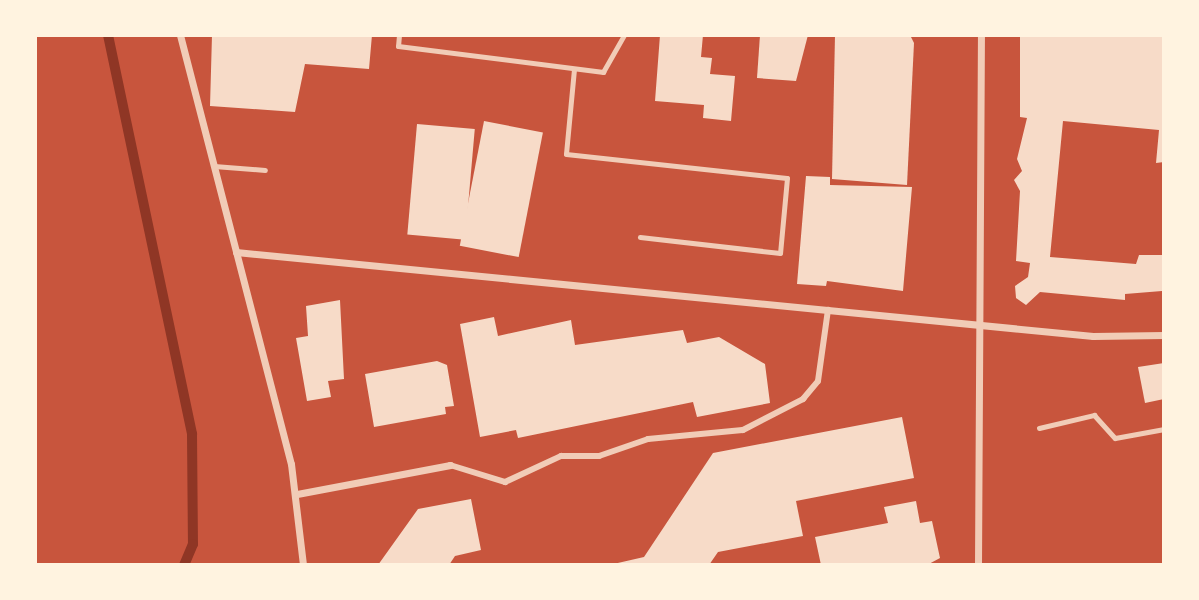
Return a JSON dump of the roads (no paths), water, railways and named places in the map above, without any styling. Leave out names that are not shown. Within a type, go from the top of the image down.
[{"type":"street","points":[[180,35],[297,494],[303,565]]},
{"type":"street","points":[[978,565],[981,35]]},
{"type":"street","points":[[236,252],[1093,336],[1164,335]]},
{"type":"street","points":[[297,494],[450,465],[505,482],[561,456],[599,456],[648,439],[743,430],[785,410],[818,381],[828,310]]},
{"type":"lane","points":[[399,35],[398,46],[603,72],[624,35]]},
{"type":"lane","points":[[574,69],[566,154],[787,178],[780,253],[640,237]]},
{"type":"lane","points":[[214,166],[265,170]]},
{"type":"lane","points":[[1039,428],[1094,415],[1115,438],[1164,429]]},
{"type":"waterway","points":[[108,35],[192,434],[193,544],[184,565]]}]
